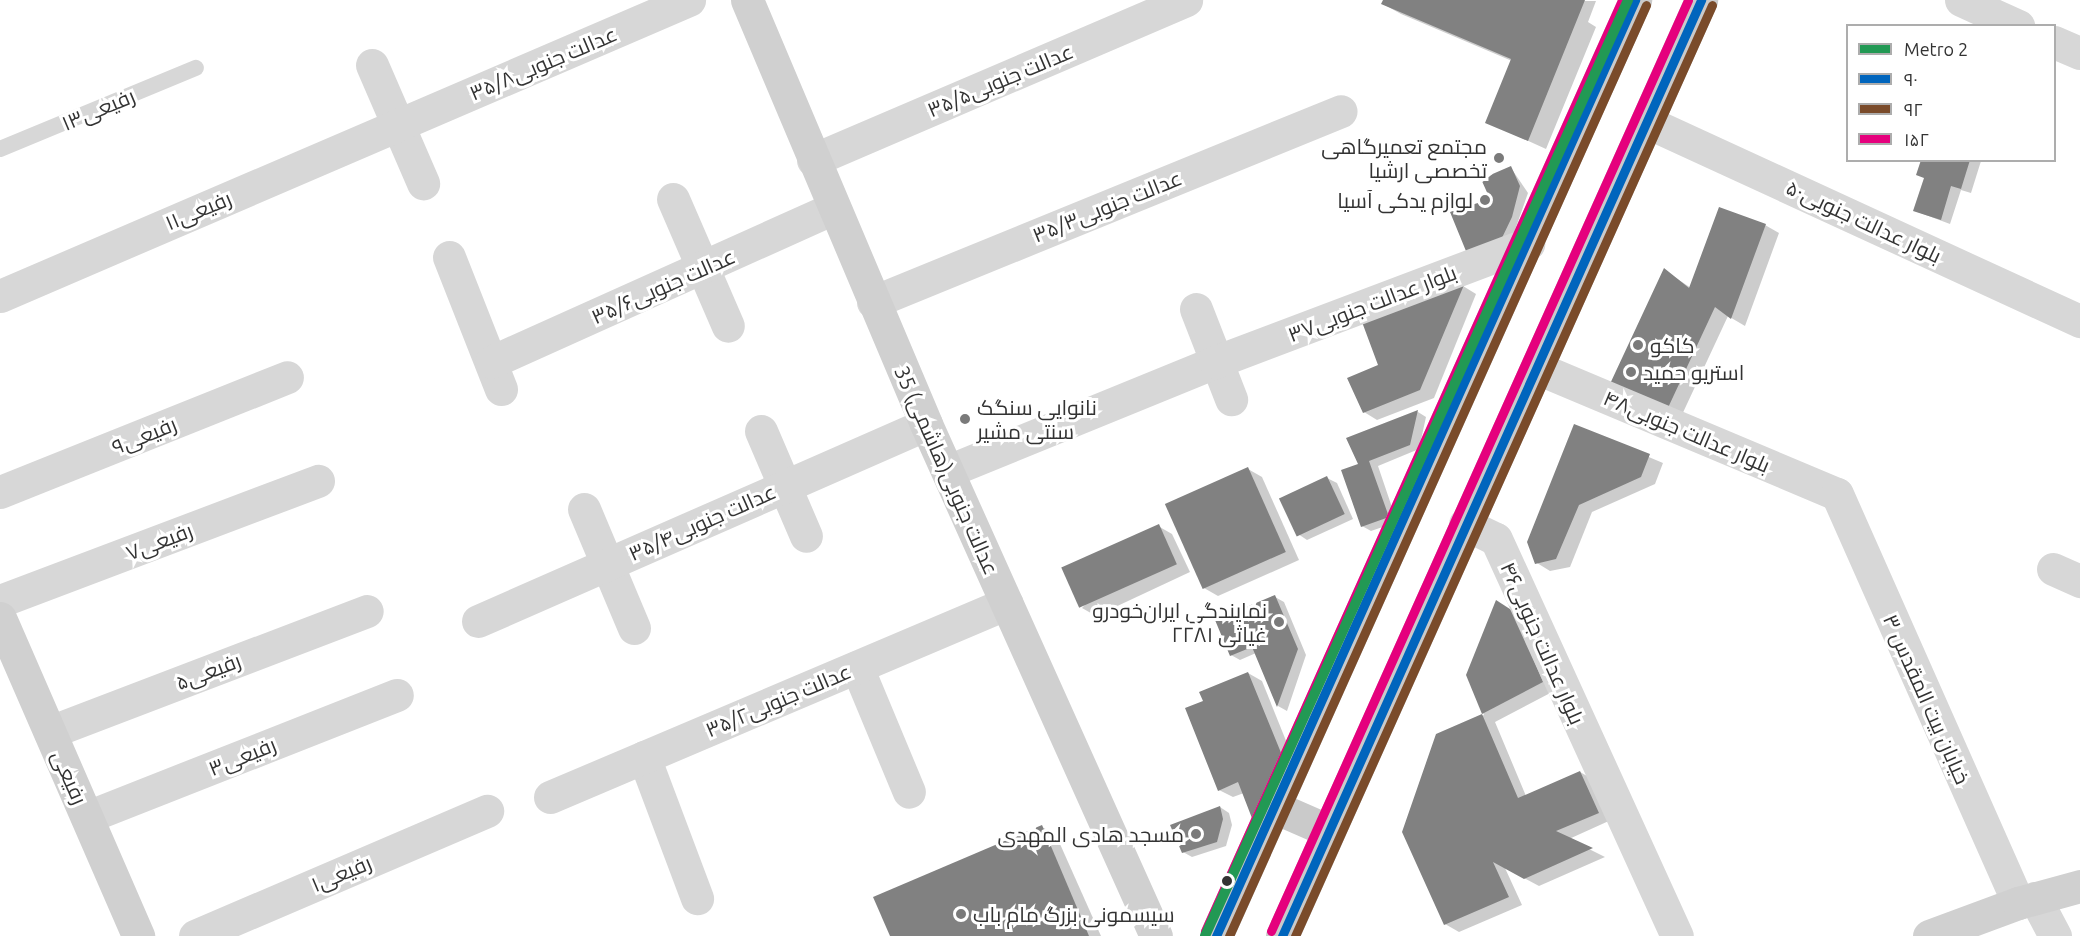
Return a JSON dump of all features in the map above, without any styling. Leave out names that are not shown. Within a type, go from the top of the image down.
[{"type":"main road","points":[[1216,936],[1528,244],[1635,0]]},
{"type":"main road","points":[[1281,936],[1701,0]]},
{"type":"main road","points":[[1274,807],[1327,831]]},
{"type":"street","name":"عدالت جنوبی۳۵/۸","points":[[397,125],[689,0]]},
{"type":"street","name":"35 عدالت جنوبی(هاشمی)","points":[[747,0],[926,424],[1156,936]]},
{"type":"street","name":"عدالت جنوبی۳۵/۵","points":[[813,160],[1186,0]]},
{"type":"street","points":[[1961,0],[2014,24]]},
{"type":"street","points":[[2056,42],[2080,53]]},
{"type":"street","points":[[372,65],[423,183]]},
{"type":"street","name":"عدالت جنوبی۳۵/۳","points":[[873,302],[1341,111]]},
{"type":"street","name":"بلوار عدالت جنوبی۵۰","points":[[1647,122],[2080,321]]},
{"type":"street","name":"رفیعی۱۱","points":[[0,296],[397,125]]},
{"type":"street","points":[[673,199],[728,326]]},
{"type":"street","name":"عدالت جنوبی۳۵/۶","points":[[449,257],[496,375],[702,270],[833,208]]},
{"type":"street","name":"بلوار عدالت جنوبی۳۷","points":[[948,471],[1215,362],[1528,244]]},
{"type":"street","points":[[1196,309],[1231,399]]},
{"type":"street","name":"بلوار عدالت جنوبی۴۸","points":[[1537,368],[1837,494]]},
{"type":"street","name":"رفیعی۹","points":[[0,492],[287,377]]},
{"type":"street","name":"عدالت جنوبی۳۵/۴","points":[[478,621],[926,424]]},
{"type":"street","points":[[761,431],[806,536]]},
{"type":"street","name":"رفیعی۷","points":[[0,601],[318,481]]},
{"type":"street","name":"خیابان بیت المقدس ۳","points":[[1837,494],[2026,901],[2055,936]]},
{"type":"street","points":[[584,510],[634,628]]},
{"type":"street","name":"بلوار عدالت جنوبی۴۶","points":[[1465,524],[1496,539],[1677,936]]},
{"type":"street","name":"عدالت جنوبی۳۵/۲","points":[[550,797],[1006,603]]},
{"type":"street","name":"رفیعی۵","points":[[50,732],[367,611]]},
{"type":"street","name":"رفیعی","points":[[0,618],[138,936]]},
{"type":"street","points":[[856,667],[909,792]]},
{"type":"street","name":"رفیعی۳","points":[[87,817],[397,694]]},
{"type":"street","points":[[644,757],[697,898]]},
{"type":"street","name":"رفیعی۱","points":[[195,936],[487,811]]},
{"type":"street","points":[[1929,936],[2026,901],[2080,886]]},
{"type":"lane","name":"رفیعی۱۳","points":[[0,149],[196,68]]},
{"type":"building","points":[[1383,0],[1585,0],[1528,141],[1485,123],[1511,59],[1381,4]]},
{"type":"building","points":[[1920,162],[1969,162],[1961,189],[1951,186],[1941,220],[1913,211],[1924,178],[1916,175]]},
{"type":"building","points":[[1511,166],[1520,186],[1512,217],[1500,242],[1468,256],[1450,212],[1490,199],[1481,179]]},
{"type":"building","points":[[1719,207],[1766,224],[1731,319],[1715,307],[1666,412],[1609,386],[1664,268],[1689,288]]},
{"type":"building","points":[[1464,285],[1420,390],[1363,413],[1347,378],[1378,365],[1362,322]]},
{"type":"building","points":[[1418,410],[1410,445],[1369,461],[1389,517],[1361,527],[1341,470],[1358,464],[1346,438]]},
{"type":"building","points":[[1574,424],[1650,454],[1641,477],[1579,505],[1556,559],[1535,564],[1527,542]]},
{"type":"building","points":[[1248,467],[1286,552],[1203,589],[1165,504]]},
{"type":"building","points":[[1327,476],[1345,514],[1297,536],[1279,498]]},
{"type":"building","points":[[1159,524],[1177,564],[1079,608],[1061,568]]},
{"type":"building","points":[[1275,595],[1298,649],[1277,707],[1252,647],[1230,656],[1215,620]]},
{"type":"building","points":[[1496,600],[1513,611],[1543,682],[1482,714],[1466,675]]},
{"type":"building","points":[[1248,672],[1286,765],[1255,826],[1238,782],[1218,791],[1185,708],[1203,701],[1199,692]]},
{"type":"building","points":[[1482,714],[1518,798],[1580,771],[1599,813],[1556,831],[1593,848],[1524,879],[1493,862],[1509,897],[1444,925],[1402,832],[1436,734]]},
{"type":"building","name":"مسجد هادی المهدی","points":[[1220,806],[1223,819],[1217,842],[1182,853],[1170,825]]},
{"type":"building","points":[[1042,825],[1089,936],[890,936],[873,897]]},
{"type":"metro line","name":"2","points":[[1205,936],[1628,0]]},
{"type":"transit line","name":"۱۵۲","points":[[1205,931],[1622,0]]},
{"type":"transit line","name":"۹۰","points":[[1216,936],[1635,0]]},
{"type":"transit line","name":"۱۵۲","points":[[1271,931],[1688,0]]},
{"type":"transit line","name":"۹۰","points":[[1282,936],[1701,0]]},
{"type":"transit line","name":"۹۲","points":[[1229,936],[1646,5]]},
{"type":"transit line","name":"۹۲","points":[[1295,936],[1712,5]]},
{"type":"place","name":"مجتمع تعمیرگاهی تخصصی ارشیا","points":[[1499,158]]},
{"type":"place","name":"لوازم یدکی آسیا","points":[[1485,200]]},
{"type":"place","name":"کاکو","points":[[1638,345]]},
{"type":"place","name":"استریو حمید","points":[[1631,372]]},
{"type":"place","name":"نانوایی سنگک سنتی مشیر","points":[[965,419]]},
{"type":"place","name":"نمایندگی ایران‌خودرو غیاثی ۲۲۸۱","points":[[1279,622]]},
{"type":"place","name":"مسجد هادی المهدی","points":[[1196,834]]},
{"type":"place","name":"سیسمونی بزرگ مام باب","points":[[961,914]]}]
